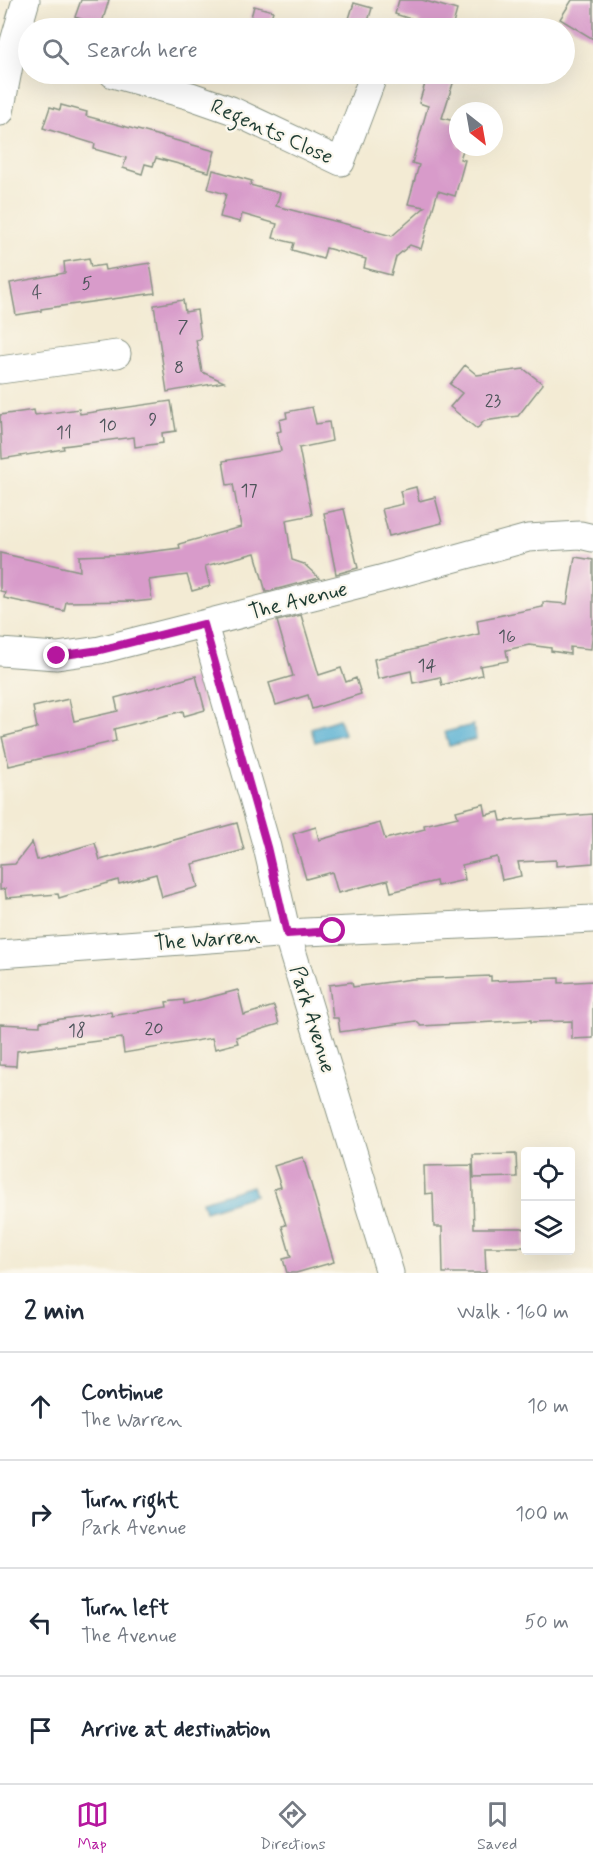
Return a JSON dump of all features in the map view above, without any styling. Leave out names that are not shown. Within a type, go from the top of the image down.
[{"type":"street","points":[[24,18],[26,0]]},
{"type":"street","points":[[0,112],[18,56]]},
{"type":"street","name":"Regents Close","points":[[148,84],[191,96],[231,111],[341,162],[370,84]]},
{"type":"street","points":[[0,370],[117,354]]},
{"type":"street","name":"The Avenue","points":[[0,652],[57,656],[100,650],[380,579],[528,538],[580,535],[593,538]]},
{"type":"street","name":"Park Avenue","points":[[204,624],[267,847],[287,934],[390,1273]]},
{"type":"street","name":"The Warren","points":[[0,954],[287,934],[593,919]]},
{"type":"water","points":[[339,719],[344,734],[315,742],[311,728]]},
{"type":"water","points":[[473,725],[476,739],[449,746],[445,732]]},
{"type":"water","points":[[252,1186],[255,1195],[205,1211],[202,1201]]},
{"type":"building","points":[[81,0],[109,0],[103,18],[75,17]]},
{"type":"building","points":[[399,0],[422,0],[457,10],[455,18],[408,18],[395,14]]},
{"type":"building","points":[[572,0],[593,0],[593,39],[575,28],[575,18],[561,18]]},
{"type":"building","points":[[354,3],[372,8],[369,18],[349,18]]},
{"type":"building","points":[[254,6],[273,11],[271,18],[251,18]]},
{"type":"building","points":[[425,84],[453,84],[442,118],[449,120],[449,156],[461,156],[460,159],[465,160],[455,196],[438,191],[421,249],[410,245],[396,257],[391,275],[364,268],[366,259],[326,248],[323,259],[292,250],[294,243],[273,238],[277,224],[242,214],[240,222],[220,217],[226,194],[208,189],[213,170],[252,181],[250,185],[280,193],[276,206],[392,236],[425,207],[408,204],[419,165],[412,163],[428,106],[419,103]]},
{"type":"building","points":[[61,105],[87,112],[86,116],[215,151],[209,172],[156,158],[153,166],[145,164],[142,174],[123,168],[126,158],[94,149],[95,144],[43,128],[50,107],[60,110]]},
{"type":"building","points":[[89,258],[91,267],[104,265],[105,270],[150,263],[155,293],[41,309],[41,311],[16,315],[10,283],[65,273],[64,262]]},
{"type":"building","points":[[183,300],[185,312],[197,310],[201,339],[196,340],[202,372],[224,382],[167,392],[154,305]]},
{"type":"building","points":[[465,365],[477,375],[524,369],[543,384],[518,416],[484,421],[477,429],[450,407],[462,393],[450,384]]},
{"type":"building","points":[[171,401],[176,431],[162,433],[163,443],[135,447],[134,437],[63,446],[64,449],[2,459],[0,415],[34,410],[35,415],[79,409],[80,414]]},
{"type":"building","points":[[312,407],[316,424],[329,422],[332,441],[299,448],[312,515],[286,520],[292,560],[304,564],[319,578],[266,592],[255,553],[205,566],[210,586],[192,591],[187,575],[149,580],[152,600],[66,602],[64,611],[4,598],[5,592],[0,591],[0,553],[80,571],[79,556],[132,554],[180,548],[179,544],[241,527],[233,484],[227,485],[223,461],[281,451],[277,432],[281,431],[279,420],[287,418],[286,412]]},
{"type":"building","points":[[416,487],[419,501],[435,497],[442,523],[389,536],[382,509],[403,504],[400,491]]},
{"type":"building","points":[[344,509],[358,568],[336,574],[324,513]]},
{"type":"building","points":[[575,557],[593,560],[591,649],[570,647],[570,654],[529,645],[506,650],[508,661],[480,666],[482,675],[442,685],[440,677],[413,683],[411,671],[378,679],[374,659],[479,634],[477,620],[543,607],[543,602],[567,604]]},
{"type":"building","points":[[301,615],[319,675],[341,668],[346,682],[356,678],[361,694],[312,709],[308,695],[276,705],[269,683],[293,676],[277,621]]},
{"type":"building","points":[[196,676],[205,710],[184,716],[183,711],[114,729],[116,741],[9,766],[2,737],[37,728],[33,707],[69,699],[74,721],[118,711],[115,698]]},
{"type":"building","points":[[484,804],[486,815],[499,812],[501,821],[593,814],[593,863],[556,866],[556,860],[518,862],[521,876],[502,880],[497,857],[462,865],[465,880],[437,886],[436,881],[391,892],[388,880],[338,893],[332,872],[306,879],[293,834],[316,827],[319,840],[380,823],[385,839],[425,829],[424,825],[458,817],[456,811]]},
{"type":"building","points":[[237,823],[244,850],[192,864],[198,887],[162,897],[156,874],[119,884],[118,880],[59,898],[58,894],[6,898],[5,889],[0,890],[0,865],[15,864],[32,842],[37,860],[95,843],[100,860]]},
{"type":"building","points":[[491,976],[491,981],[559,978],[559,983],[593,981],[593,1038],[572,1039],[572,1021],[531,1022],[531,1020],[421,1026],[416,1021],[340,1032],[338,1018],[333,1018],[329,985],[352,982],[353,987],[412,979]]},
{"type":"building","points":[[238,990],[244,1015],[274,1006],[279,1024],[236,1037],[238,1043],[215,1049],[212,1038],[124,1053],[122,1038],[17,1051],[16,1066],[0,1065],[0,1024],[40,1026],[40,1022],[111,1012],[112,1016],[167,1007],[166,1002],[184,1000],[184,1004]]},
{"type":"building","points":[[516,1154],[517,1177],[474,1178],[473,1155]]},
{"type":"building","points":[[303,1157],[334,1262],[296,1273],[287,1273],[283,1259],[291,1257],[282,1226],[286,1225],[274,1189],[281,1187],[274,1166]]},
{"type":"building","points":[[472,1165],[474,1228],[521,1228],[521,1247],[485,1247],[486,1273],[443,1273],[442,1227],[434,1227],[433,1193],[425,1194],[424,1166]]},
{"type":"route","points":[[57,656],[100,650],[204,624],[267,847],[287,934],[333,931]]}]
